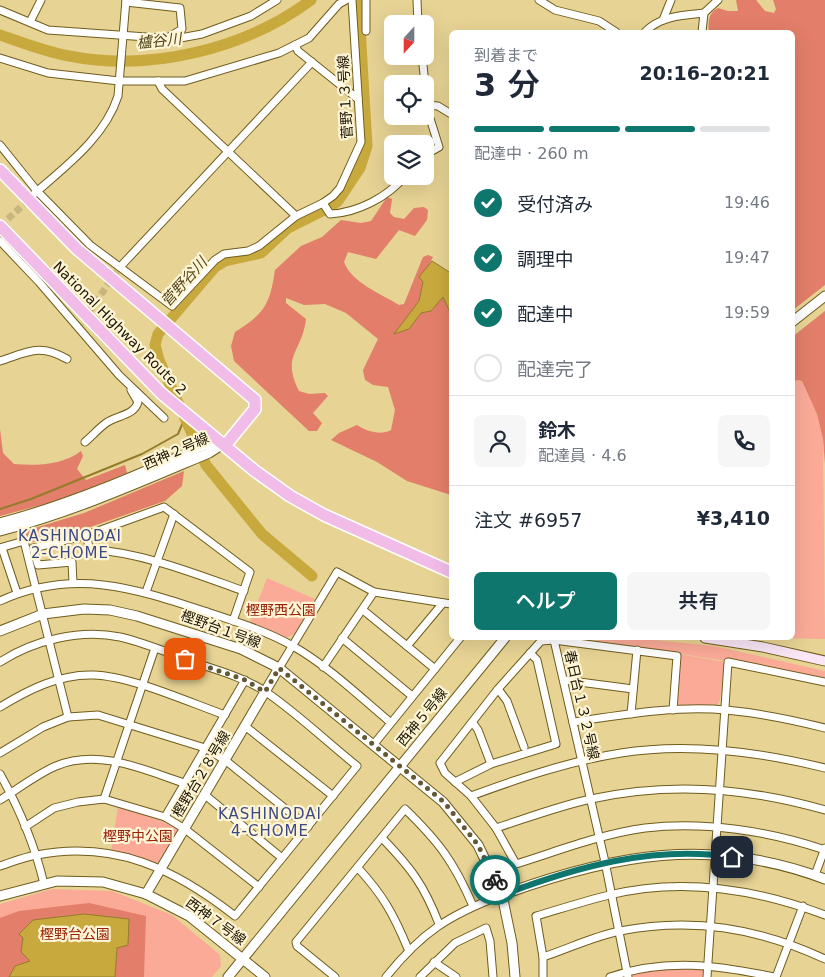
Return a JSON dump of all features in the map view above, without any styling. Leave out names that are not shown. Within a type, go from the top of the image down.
[{"type":"highway","name":"National Highway Route 2","points":[[0,170],[77,249],[255,400],[255,409],[228,442],[223,444]]},
{"type":"highway","name":"National Highway Route 2","points":[[0,226],[161,393],[205,431],[290,496],[324,514],[449,571]]},
{"type":"main road","points":[[718,640],[763,647],[825,661]]},
{"type":"street","points":[[30,22],[41,0]]},
{"type":"street","points":[[0,10],[48,30],[166,38],[202,34],[251,16],[277,0]]},
{"type":"street","points":[[0,58],[48,73],[119,80],[185,81],[279,53],[309,38],[345,0]]},
{"type":"street","name":"菅野１３号線","points":[[120,266],[172,306],[215,260],[224,254],[248,251],[259,246],[296,216],[334,196],[357,155],[361,142],[352,0]]},
{"type":"street","points":[[366,0],[366,30]]},
{"type":"street","points":[[417,0],[418,15]]},
{"type":"street","points":[[539,0],[555,10],[598,21],[612,30]]},
{"type":"street","points":[[663,20],[671,0]]},
{"type":"street","points":[[647,30],[652,25],[663,20],[704,13],[718,0]]},
{"type":"street","points":[[35,194],[96,136],[106,123],[118,96],[126,1],[180,8],[182,30],[166,38]]},
{"type":"street","points":[[702,30],[704,13]]},
{"type":"street","points":[[295,45],[298,52],[358,99]]},
{"type":"street","points":[[0,145],[35,194],[90,245],[120,266],[312,62]]},
{"type":"street","points":[[158,81],[162,89],[296,216]]},
{"type":"street","points":[[434,106],[449,113]]},
{"type":"street","points":[[433,125],[439,148],[434,151]]},
{"type":"street","points":[[323,203],[330,214],[341,214],[378,199],[390,192],[397,185]]},
{"type":"street","points":[[0,241],[39,282],[77,329],[125,382],[164,418]]},
{"type":"street","points":[[795,320],[825,296]]},
{"type":"street","points":[[0,361],[33,349],[53,351],[67,359]]},
{"type":"street","points":[[85,442],[107,422],[132,411],[136,407],[138,402],[125,382]]},
{"type":"street","name":"西神２号線","points":[[0,531],[38,521],[96,501],[207,449],[223,444]]},
{"type":"street","name":"西神２号線","points":[[0,523],[94,494],[192,456]]},
{"type":"street","points":[[74,583],[72,562],[38,565],[33,548],[87,535],[164,507],[250,572],[233,621]]},
{"type":"street","points":[[146,592],[174,514]]},
{"type":"street","points":[[87,535],[89,549],[118,551],[157,560],[244,591]]},
{"type":"street","points":[[16,593],[1,548],[24,541],[68,717]]},
{"type":"street","points":[[279,668],[337,572],[374,592],[449,604]]},
{"type":"street","points":[[0,601],[16,593],[74,583],[115,585],[146,592],[233,621],[292,646],[323,667],[390,722]]},
{"type":"street","points":[[323,667],[374,592]]},
{"type":"street","points":[[408,646],[443,603]]},
{"type":"street","name":"樫野台１号線","points":[[0,631],[43,614],[84,608],[110,610],[138,616],[241,649],[279,668],[401,765],[444,802],[478,845],[502,895],[512,942],[515,977]]},
{"type":"street","points":[[363,610],[435,669]]},
{"type":"street","points":[[0,662],[10,655],[50,640],[80,635],[119,637],[245,680],[265,692],[357,766],[235,916],[182,878],[160,867],[109,853],[73,851],[36,855],[0,866]]},
{"type":"street","points":[[342,638],[412,696]]},
{"type":"street","points":[[374,744],[458,640]]},
{"type":"street","name":"西神５号線","points":[[228,977],[503,640]]},
{"type":"street","points":[[554,640],[541,640],[498,689],[440,763],[445,773],[471,796],[496,828],[516,864],[600,838],[645,828],[718,827],[777,837],[825,849],[815,875]]},
{"type":"street","name":"春日台１３２号線","points":[[628,974],[583,761],[554,640],[677,656],[673,710]]},
{"type":"street","points":[[104,799],[155,648]]},
{"type":"street","points":[[631,714],[637,650]]},
{"type":"street","points":[[455,782],[490,764],[556,744],[537,660],[530,653]]},
{"type":"street","points":[[706,977],[721,790],[728,662],[825,682]]},
{"type":"street","name":"樫野台２８号線","points":[[146,894],[160,867],[185,829],[279,668]]},
{"type":"street","points":[[0,707],[39,686],[60,679],[93,675],[143,687],[225,715]]},
{"type":"street","points":[[165,817],[245,680]]},
{"type":"street","points":[[564,680],[633,689]]},
{"type":"street","points":[[498,689],[507,701],[524,747]]},
{"type":"street","points":[[573,722],[673,710],[725,710],[790,720],[825,728]]},
{"type":"street","points":[[0,753],[43,727],[68,717],[98,715],[130,723],[206,748],[225,760],[308,827]]},
{"type":"street","points":[[473,723],[478,730],[490,764]]},
{"type":"street","points":[[245,726],[333,796]]},
{"type":"street","points":[[471,796],[530,775],[583,761],[622,753],[671,748],[764,755],[825,768]]},
{"type":"street","points":[[0,800],[57,766],[93,759],[117,761],[184,783]]},
{"type":"street","points":[[0,774],[25,827],[36,855],[44,884]]},
{"type":"street","points":[[496,828],[591,799],[666,789],[721,790],[802,803],[825,810]]},
{"type":"street","points":[[204,795],[282,858]]},
{"type":"street","points":[[25,827],[54,808],[78,802],[104,799],[165,817],[185,829],[259,887]]},
{"type":"street","points":[[335,977],[297,946],[296,942],[405,809],[433,836],[458,871],[473,906]]},
{"type":"street","points":[[382,838],[407,863],[427,892],[439,924]]},
{"type":"street","points":[[386,977],[408,949],[439,924],[473,906],[551,876],[605,862],[660,854],[716,854],[766,861],[825,879]]},
{"type":"street","points":[[358,868],[380,892],[396,919],[408,949]]},
{"type":"street","name":"西神７号線","points":[[0,896],[56,882],[103,882],[146,894],[190,916],[265,977]]},
{"type":"street","points":[[543,977],[543,957],[536,916],[611,894],[663,888],[713,886],[771,897],[825,915]]},
{"type":"street","points":[[610,977],[666,964],[707,965],[775,977],[802,906]]},
{"type":"street","points":[[543,957],[618,932],[662,925],[710,925],[789,942],[825,959]]},
{"type":"street","points":[[420,977],[455,943],[486,928],[490,940],[493,977]]},
{"type":"street","points":[[434,962],[456,977]]},
{"type":"green space","points":[[736,0],[756,0],[765,11],[774,13],[776,9],[773,0],[825,0],[825,285],[795,308],[795,30],[709,30],[710,15],[718,8],[738,11]]},
{"type":"green space","points":[[387,197],[392,199],[390,213],[394,217],[404,219],[414,208],[424,207],[428,210],[427,220],[415,236],[399,230],[376,259],[348,252],[344,262],[353,276],[360,282],[399,305],[404,304],[423,257],[428,255],[433,257],[425,273],[420,277],[423,282],[419,301],[395,334],[409,329],[421,313],[431,311],[443,297],[449,310],[449,494],[407,481],[377,462],[331,440],[339,433],[357,425],[374,432],[387,432],[391,430],[395,410],[388,387],[373,385],[365,380],[363,370],[378,339],[346,313],[325,304],[304,305],[286,298],[286,303],[306,319],[301,340],[292,361],[294,379],[299,391],[309,394],[325,393],[328,396],[313,413],[322,423],[317,431],[309,431],[234,361],[231,346],[235,332],[253,320],[264,307],[271,292],[275,270],[301,246],[322,237],[341,220],[361,223],[371,221]]},
{"type":"green space","points":[[825,311],[825,464],[823,439],[817,414],[802,381],[795,382],[795,335]]},
{"type":"green space","points":[[795,381],[802,381],[817,414],[823,439],[825,639],[795,638]]},
{"type":"green space","points":[[0,429],[3,453],[14,464],[49,464],[74,456],[81,451],[83,456],[77,469],[86,480],[125,465],[127,473],[60,500],[0,516]]},
{"type":"green space","points":[[184,471],[182,486],[165,501],[76,532],[28,543],[25,531],[84,513]]},
{"type":"green space","name":"樫野西公園","points":[[267,578],[315,599],[295,634],[286,638],[250,622]]},
{"type":"green space","points":[[594,640],[654,640],[714,646],[825,671],[825,680],[796,672]]},
{"type":"green space","points":[[679,654],[725,662],[720,700],[716,708],[679,708],[676,705]]},
{"type":"green space","name":"樫野中公園","points":[[118,806],[176,826],[179,829],[160,862],[155,863],[111,852]]},
{"type":"green space","name":"樫野台公園","points":[[52,889],[112,891],[172,915],[220,955],[221,966],[212,977],[0,977],[0,904]]},
{"type":"green space","points":[[89,903],[146,916],[144,977],[115,977],[117,947],[23,938],[31,961],[15,966],[9,977],[0,977],[0,918],[19,911]]},
{"type":"green space","points":[[703,967],[704,977],[633,977],[632,974],[665,968]]},
{"type":"shaded area","points":[[432,261],[449,272],[449,310],[443,297],[431,311],[421,313],[409,329],[394,334],[419,301],[423,282],[419,277]]},
{"type":"shaded area","points":[[84,914],[129,919],[128,945],[117,948],[115,977],[9,977],[15,966],[30,961],[21,952],[23,938],[19,934],[33,920]]},
{"type":"waterway","name":"櫨谷川","points":[[0,35],[43,50],[69,56],[100,60],[132,61],[164,58],[196,52],[257,32],[311,0]]},
{"type":"waterway","name":"菅野谷川","points":[[312,576],[262,534],[206,465],[159,360],[155,345],[158,334],[215,267],[225,261],[261,253],[288,228],[330,207],[338,201],[360,168],[367,146],[360,0]]},
{"type":"waterway","points":[[0,509],[31,499],[142,454],[178,434],[184,420]]},
{"type":"tunnel","points":[[0,226],[31,198]]},
{"type":"tunnel","points":[[77,329],[120,267]]},
{"type":"way so far","points":[[185,659],[245,680],[265,692],[279,668],[401,765],[444,802],[478,845],[495,880]]},
{"type":"district","name":"KASHINODAI 2-CHOME","points":[[70,544]]},
{"type":"district","name":"KASHINODAI 4-CHOME","points":[[270,822]]},
{"type":"route","points":[[495,880],[502,895],[551,876],[605,862],[660,854],[716,854],[732,857]]}]
